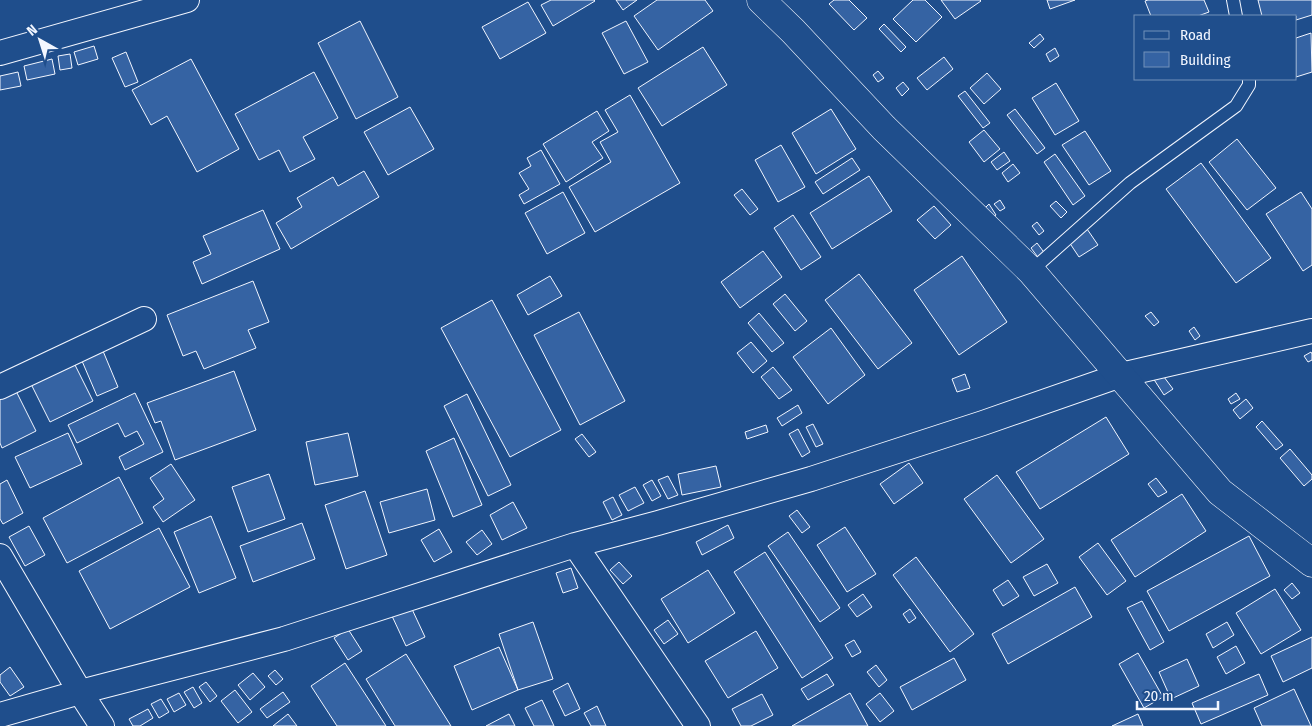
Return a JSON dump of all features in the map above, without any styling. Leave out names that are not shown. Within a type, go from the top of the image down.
[{"type":"street","points":[[0,53],[187,0]]},
{"type":"street","points":[[761,0],[793,31],[884,128],[1030,271],[1220,492],[1312,563]]},
{"type":"street","points":[[0,387],[144,319]]},
{"type":"street","points":[[0,715],[80,692],[284,639],[575,545],[811,479],[983,423],[1121,375],[1312,332]]},
{"type":"street","points":[[575,545],[698,726]]},
{"type":"street","points":[[0,556],[102,726]]},
{"type":"lane","points":[[1233,0],[1236,15]]},
{"type":"lane","points":[[1030,271],[1130,183],[1236,106],[1249,85],[1249,80]]},
{"type":"building","points":[[551,0],[595,1],[553,26],[541,5]]},
{"type":"building","points":[[616,0],[637,0],[623,10]]},
{"type":"building","points":[[657,0],[705,0],[713,11],[658,50],[634,16]]},
{"type":"building","points":[[834,0],[849,0],[867,18],[854,30],[829,4]]},
{"type":"building","points":[[913,0],[925,0],[942,17],[916,42],[893,19]]},
{"type":"building","points":[[941,0],[980,0],[981,1],[955,19]]},
{"type":"building","points":[[1047,0],[1075,0],[1050,9]]},
{"type":"building","points":[[1204,0],[1209,12],[1201,15],[1151,15],[1145,1]]},
{"type":"building","points":[[1258,0],[1312,0],[1312,15],[1297,20],[1297,15],[1262,15]]},
{"type":"building","points":[[528,2],[546,33],[500,59],[482,27]]},
{"type":"building","points":[[360,21],[398,97],[356,119],[318,43]]},
{"type":"building","points":[[626,21],[648,62],[624,74],[602,33]]},
{"type":"building","points":[[884,24],[906,47],[901,52],[879,29]]},
{"type":"building","points":[[1311,33],[1312,72],[1297,77],[1297,38]]},
{"type":"building","points":[[1040,34],[1044,39],[1034,48],[1029,43]]},
{"type":"building","points":[[94,46],[98,59],[78,65],[74,52]]},
{"type":"building","points":[[703,47],[727,85],[662,126],[638,88]]},
{"type":"building","points":[[1055,48],[1059,56],[1050,62],[1046,54]]},
{"type":"building","points":[[126,52],[138,82],[125,87],[112,58]]},
{"type":"building","points":[[70,54],[72,68],[60,70],[58,56]]},
{"type":"building","points":[[944,57],[953,69],[927,90],[917,78]]},
{"type":"building","points":[[52,59],[55,74],[27,80],[24,66]]},
{"type":"building","points":[[191,59],[239,149],[197,172],[167,116],[151,125],[132,90]]},
{"type":"building","points":[[878,71],[884,78],[878,82],[873,75]]},
{"type":"building","points":[[18,72],[21,86],[0,90],[0,76]]},
{"type":"building","points":[[314,72],[338,118],[303,137],[315,159],[290,172],[279,150],[259,160],[235,114]]},
{"type":"building","points":[[987,73],[1001,89],[984,104],[970,88]]},
{"type":"building","points":[[903,82],[909,89],[902,96],[896,88]]},
{"type":"building","points":[[1056,83],[1079,121],[1055,135],[1032,98]]},
{"type":"building","points":[[965,91],[990,123],[983,128],[958,96]]},
{"type":"building","points":[[630,95],[680,183],[595,232],[569,187],[611,162],[600,142],[618,132],[605,110]]},
{"type":"building","points":[[410,107],[434,149],[388,175],[364,132]]},
{"type":"building","points":[[831,109],[856,149],[816,174],[792,133]]},
{"type":"building","points":[[1015,109],[1045,148],[1037,154],[1007,115]]},
{"type":"building","points":[[597,111],[609,131],[592,142],[603,158],[566,182],[543,144]]},
{"type":"building","points":[[984,130],[1000,149],[984,162],[969,142]]},
{"type":"building","points":[[1085,131],[1111,171],[1089,185],[1062,145]]},
{"type":"building","points":[[1237,139],[1276,188],[1247,210],[1209,162]]},
{"type":"building","points":[[781,145],[805,187],[778,202],[755,160]]},
{"type":"building","points":[[541,150],[560,184],[524,204],[519,195],[529,189],[519,173],[531,166],[527,158]]},
{"type":"building","points":[[1004,152],[1010,161],[997,170],[991,162]]},
{"type":"building","points":[[1055,154],[1085,196],[1073,205],[1044,162]]},
{"type":"building","points":[[852,158],[860,170],[823,194],[815,182]]},
{"type":"building","points":[[1201,163],[1271,258],[1236,283],[1166,189]]},
{"type":"building","points":[[1013,164],[1020,173],[1008,182],[1002,173]]},
{"type":"building","points":[[364,171],[379,197],[291,249],[276,223],[302,207],[297,198],[333,177],[338,186]]},
{"type":"building","points":[[869,176],[892,211],[832,249],[810,213]]},
{"type":"building","points":[[742,189],[758,209],[750,215],[734,195]]},
{"type":"building","points":[[563,192],[585,233],[547,254],[525,213]]},
{"type":"building","points":[[1301,192],[1312,209],[1312,265],[1303,271],[1266,214]]},
{"type":"building","points":[[1000,200],[1005,208],[1000,211],[994,204]]},
{"type":"building","points":[[1056,201],[1067,212],[1061,218],[1050,206]]},
{"type":"building","points":[[989,204],[996,215],[992,218],[985,208]]},
{"type":"building","points":[[934,206],[951,225],[935,239],[917,220]]},
{"type":"building","points":[[263,210],[280,249],[202,284],[193,262],[211,254],[203,236]]},
{"type":"building","points":[[793,215],[821,257],[801,270],[774,228]]},
{"type":"building","points":[[1037,222],[1044,231],[1039,235],[1032,226]]},
{"type":"building","points":[[1085,226],[1098,245],[1079,257],[1067,239]]},
{"type":"building","points":[[1037,243],[1046,255],[1040,260],[1031,248]]},
{"type":"building","points":[[763,251],[782,277],[740,308],[721,282]]},
{"type":"building","points":[[962,256],[1007,322],[959,355],[914,290]]},
{"type":"building","points":[[859,274],[912,343],[878,369],[825,300]]},
{"type":"building","points":[[550,276],[562,296],[528,315],[517,295]]},
{"type":"building","points":[[253,281],[269,322],[248,330],[256,348],[204,369],[196,351],[183,356],[167,315]]},
{"type":"building","points":[[785,294],[807,321],[795,331],[773,304]]},
{"type":"building","points":[[492,300],[561,430],[510,457],[441,328]]},
{"type":"building","points":[[579,312],[625,401],[580,425],[534,335]]},
{"type":"building","points":[[1151,312],[1159,322],[1154,326],[1145,316]]},
{"type":"building","points":[[759,313],[784,343],[772,352],[748,323]]},
{"type":"building","points":[[1194,327],[1200,336],[1195,340],[1189,331]]},
{"type":"building","points":[[831,328],[865,375],[828,404],[793,357]]},
{"type":"building","points":[[751,342],[767,361],[753,373],[737,353]]},
{"type":"building","points":[[103,351],[118,387],[97,396],[82,361]]},
{"type":"building","points":[[1311,352],[1312,360],[1308,362],[1304,356]]},
{"type":"building","points":[[74,363],[93,401],[50,422],[31,384]]},
{"type":"building","points":[[773,367],[792,390],[779,399],[761,377]]},
{"type":"building","points":[[234,371],[256,430],[175,460],[161,421],[155,423],[147,403]]},
{"type":"building","points":[[1161,373],[1173,389],[1164,395],[1153,378]]},
{"type":"building","points":[[965,374],[970,388],[957,392],[952,379]]},
{"type":"building","points":[[14,387],[36,431],[2,448],[0,443],[0,394]]},
{"type":"building","points":[[135,393],[163,452],[125,470],[119,457],[144,444],[137,431],[125,437],[118,423],[77,443],[68,425]]},
{"type":"building","points":[[1236,393],[1240,399],[1231,404],[1228,399]]},
{"type":"building","points":[[467,394],[511,485],[488,496],[444,406]]},
{"type":"building","points":[[1246,399],[1253,408],[1240,419],[1233,410]]},
{"type":"building","points":[[798,405],[802,413],[782,426],[777,418]]},
{"type":"building","points":[[1106,417],[1129,454],[1040,509],[1016,472]]},
{"type":"building","points":[[1262,421],[1283,445],[1276,450],[1256,427]]},
{"type":"building","points":[[813,424],[823,444],[816,447],[806,427]]},
{"type":"building","points":[[766,425],[768,432],[747,439],[745,432]]},
{"type":"building","points":[[798,429],[810,452],[802,457],[789,434]]},
{"type":"building","points":[[68,433],[82,464],[30,488],[15,457]]},
{"type":"building","points":[[348,433],[358,476],[315,485],[306,442]]},
{"type":"building","points":[[582,434],[596,452],[589,457],[575,439]]},
{"type":"building","points":[[454,438],[482,505],[453,517],[426,451]]},
{"type":"building","points":[[1290,449],[1312,475],[1312,479],[1304,486],[1280,458]]},
{"type":"building","points":[[909,463],[923,483],[894,504],[880,484]]},
{"type":"building","points":[[171,464],[195,500],[163,522],[153,507],[164,499],[150,478]]},
{"type":"building","points":[[716,466],[721,487],[682,495],[678,474]]},
{"type":"building","points":[[269,474],[285,519],[248,532],[232,487]]},
{"type":"building","points":[[997,475],[1044,539],[1011,563],[964,499]]},
{"type":"building","points":[[668,476],[678,495],[668,499],[658,480]]},
{"type":"building","points":[[119,477],[143,523],[67,563],[43,518]]},
{"type":"building","points":[[1156,478],[1167,492],[1158,497],[1148,484]]},
{"type":"building","points":[[7,480],[23,513],[3,524],[0,519],[0,484]]},
{"type":"building","points":[[652,480],[661,496],[652,501],[643,485]]},
{"type":"building","points":[[635,487],[644,503],[628,511],[619,495]]},
{"type":"building","points":[[427,489],[435,520],[389,533],[380,502]]},
{"type":"building","points":[[365,491],[387,555],[346,569],[325,505]]},
{"type":"building","points":[[1182,494],[1206,531],[1135,577],[1111,540]]},
{"type":"building","points":[[613,497],[622,515],[612,520],[603,502]]},
{"type":"building","points":[[513,502],[527,528],[502,540],[490,515]]},
{"type":"building","points":[[797,510],[810,527],[802,533],[789,516]]},
{"type":"building","points":[[211,516],[236,578],[199,593],[174,532]]},
{"type":"building","points":[[302,523],[315,559],[253,582],[240,546]]},
{"type":"building","points":[[728,525],[734,538],[702,555],[696,542]]},
{"type":"building","points":[[29,526],[45,555],[25,566],[9,537]]},
{"type":"building","points":[[845,527],[876,574],[847,592],[817,545]]},
{"type":"building","points":[[159,528],[190,587],[110,629],[79,571]]},
{"type":"building","points":[[439,529],[452,552],[434,562],[421,540]]},
{"type":"building","points":[[482,530],[492,544],[477,555],[466,542]]},
{"type":"building","points":[[788,532],[840,608],[820,622],[768,546]]},
{"type":"building","points":[[1249,536],[1270,576],[1169,631],[1147,591]]},
{"type":"building","points":[[1098,543],[1126,581],[1107,595],[1079,557]]},
{"type":"building","points":[[765,552],[833,658],[802,678],[734,572]]},
{"type":"building","points":[[916,557],[974,634],[950,652],[893,575]]},
{"type":"building","points":[[619,562],[632,576],[623,584],[610,570]]},
{"type":"building","points":[[1047,564],[1058,583],[1034,596],[1023,577]]},
{"type":"building","points":[[571,568],[578,588],[563,593],[556,573]]},
{"type":"building","points":[[708,570],[735,613],[688,643],[661,599]]},
{"type":"building","points":[[1008,580],[1019,596],[1003,606],[993,590]]},
{"type":"building","points":[[1292,583],[1300,593],[1292,599],[1284,590]]},
{"type":"building","points":[[1075,587],[1092,617],[1008,664],[992,634]]},
{"type":"building","points":[[1275,589],[1301,630],[1261,654],[1236,613]]},
{"type":"building","points":[[863,594],[872,607],[857,617],[848,605]]},
{"type":"building","points":[[1142,601],[1164,642],[1150,650],[1127,608]]},
{"type":"building","points":[[411,607],[425,637],[406,646],[392,616]]},
{"type":"building","points":[[910,609],[916,618],[909,623],[903,614]]},
{"type":"building","points":[[668,620],[678,634],[664,644],[654,630]]},
{"type":"building","points":[[533,622],[553,679],[518,690],[499,634]]},
{"type":"building","points":[[1227,622],[1234,635],[1213,648],[1206,634]]},
{"type":"building","points":[[348,629],[362,651],[348,660],[334,638]]},
{"type":"building","points":[[756,631],[778,668],[728,698],[705,661]]},
{"type":"building","points":[[1312,637],[1312,668],[1283,682],[1271,656]]},
{"type":"building","points":[[854,640],[861,652],[852,657],[845,645]]},
{"type":"building","points":[[1236,646],[1245,663],[1226,674],[1217,657]]},
{"type":"building","points":[[499,647],[518,690],[472,710],[454,666]]},
{"type":"building","points":[[1138,653],[1163,697],[1144,708],[1119,664]]},
{"type":"building","points":[[406,654],[451,726],[395,726],[366,679]]},
{"type":"building","points":[[954,658],[966,680],[912,710],[900,687]]},
{"type":"building","points":[[1187,659],[1199,686],[1171,699],[1159,672]]},
{"type":"building","points":[[345,663],[386,726],[337,726],[311,686]]},
{"type":"building","points":[[876,665],[887,680],[879,687],[867,672]]},
{"type":"building","points":[[10,667],[24,687],[10,696],[0,682],[0,675]]},
{"type":"building","points":[[275,670],[283,679],[276,685],[268,676]]},
{"type":"building","points":[[253,673],[265,687],[250,700],[238,685]]},
{"type":"building","points":[[827,674],[834,685],[808,700],[801,689]]},
{"type":"building","points":[[1259,674],[1268,695],[1201,724],[1192,703]]},
{"type":"building","points":[[206,682],[217,696],[210,702],[199,687]]},
{"type":"building","points":[[568,683],[580,709],[565,716],[553,691]]},
{"type":"building","points":[[193,687],[202,703],[194,708],[184,692]]},
{"type":"building","points":[[1294,689],[1311,726],[1262,726],[1254,708]]},
{"type":"building","points":[[235,690],[252,712],[238,723],[221,701]]},
{"type":"building","points":[[283,692],[290,702],[267,718],[260,709]]},
{"type":"building","points":[[179,693],[186,705],[174,712],[167,699]]},
{"type":"building","points":[[850,693],[868,726],[792,726]]},
{"type":"building","points":[[880,693],[894,711],[880,722],[866,704]]},
{"type":"building","points":[[762,694],[773,715],[751,726],[741,726],[732,709]]},
{"type":"building","points":[[161,699],[169,712],[159,718],[151,704]]},
{"type":"building","points":[[542,700],[554,726],[534,726],[525,708]]},
{"type":"building","points":[[597,706],[606,726],[591,726],[584,713]]},
{"type":"building","points":[[148,709],[153,718],[140,726],[133,726],[129,719]]},
{"type":"building","points":[[288,714],[297,726],[273,726]]},
{"type":"building","points":[[509,714],[515,726],[486,726]]},
{"type":"building","points":[[1138,714],[1143,726],[1112,726]]}]
